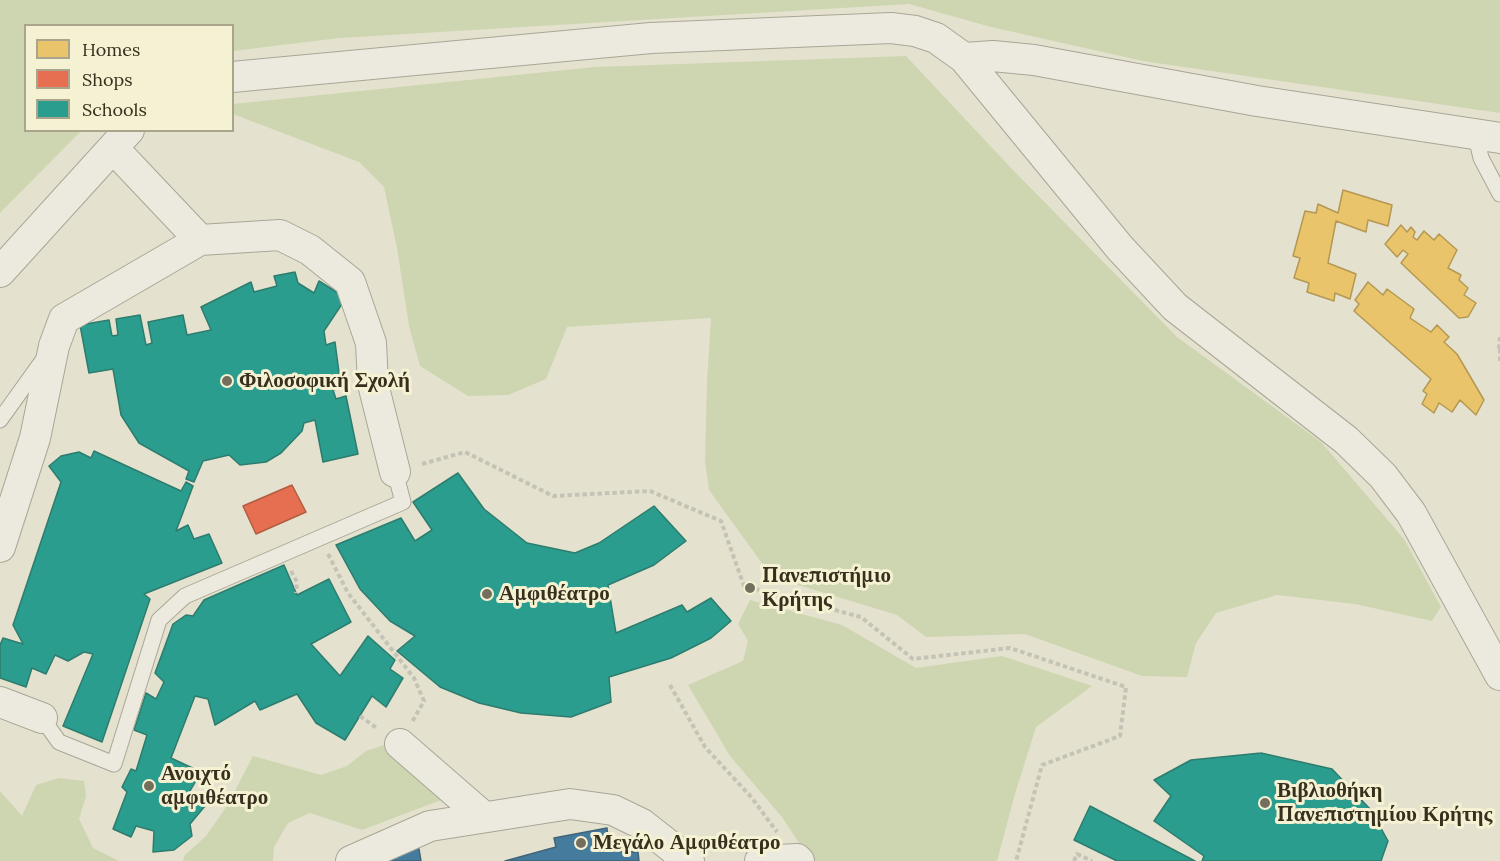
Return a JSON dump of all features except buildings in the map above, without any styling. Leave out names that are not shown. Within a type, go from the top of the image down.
[{"type":"street","points":[[234,77],[651,39],[891,28],[915,31],[936,38],[964,58],[1120,248],[1175,307],[1346,440],[1383,476],[1411,513],[1496,662]]},
{"type":"street","points":[[964,58],[993,56],[1034,60],[1257,101],[1489,136]]},
{"type":"street","points":[[0,272],[121,139],[200,240]]},
{"type":"street","points":[[0,547],[35,438],[54,346],[64,319],[200,240],[280,235],[310,250],[350,282],[371,343],[373,384],[395,472]]},
{"type":"street","points":[[0,702],[42,718]]},
{"type":"street","points":[[400,744],[484,817]]},
{"type":"street","points":[[351,861],[430,826],[570,804],[613,810],[642,824],[689,861]]},
{"type":"street","points":[[760,861],[798,860]]},
{"type":"lane","points":[[1489,136],[1477,141],[1480,158],[1500,194]]},
{"type":"lane","points":[[0,420],[54,346]]},
{"type":"lane","points":[[42,718],[58,742],[114,764],[159,620],[185,596],[403,502],[395,472]]},
{"type":"path","points":[[1500,336],[1500,363]]},
{"type":"path","points":[[395,472],[465,452],[553,496],[650,491],[721,521],[744,586],[861,617],[913,659],[1010,648],[1126,687],[1120,736],[1042,765],[1016,861]]},
{"type":"path","points":[[320,538],[348,594],[414,678],[424,701],[400,744]]},
{"type":"path","points":[[670,685],[705,747],[752,798],[798,860]]},
{"type":"path","points":[[1074,861],[1077,854],[1092,861]]},
{"type":"green space","points":[[0,0],[1500,0],[1500,113],[1143,61],[991,27],[909,4],[339,38],[234,51],[234,24],[24,24],[24,132],[80,132],[0,213]]},
{"type":"green space","points":[[906,56],[1011,168],[1177,337],[1321,442],[1404,539],[1441,607],[1432,621],[1355,604],[1277,595],[1216,613],[1196,643],[1187,677],[1142,676],[1025,634],[926,637],[897,615],[772,577],[709,490],[705,460],[711,318],[567,327],[546,379],[508,395],[468,396],[420,366],[409,326],[397,248],[384,187],[359,162],[234,114],[234,104],[595,67]]},
{"type":"green space","points":[[750,600],[842,625],[916,668],[1002,656],[1092,686],[1036,727],[997,861],[811,861],[782,817],[730,756],[688,685],[743,661],[748,641],[738,624]]},
{"type":"green space","points":[[387,744],[449,797],[362,830],[310,813],[288,823],[274,847],[273,861],[183,861],[185,855],[206,836],[227,806],[253,756],[321,775],[347,766],[366,751]]},
{"type":"green space","points":[[59,778],[84,781],[86,796],[79,819],[93,848],[119,861],[0,861],[0,791],[22,816],[36,785]]},
{"type":"place","name":"Φιλοσοφική Σχολή","points":[[227,381]]},
{"type":"place","name":"Πανεπιστήμιο Κρήτης","points":[[750,588]]},
{"type":"place","name":"Αμφιθέατρο","points":[[487,594]]},
{"type":"place","name":"Ανοιχτό αμφιθέατρο","points":[[149,786]]},
{"type":"place","name":"Βιβλιοθήκη Πανεπιστημίου Κρήτης","points":[[1265,803]]},
{"type":"place","name":"Μεγάλο Αμφιθέατρο","points":[[581,843]]}]
